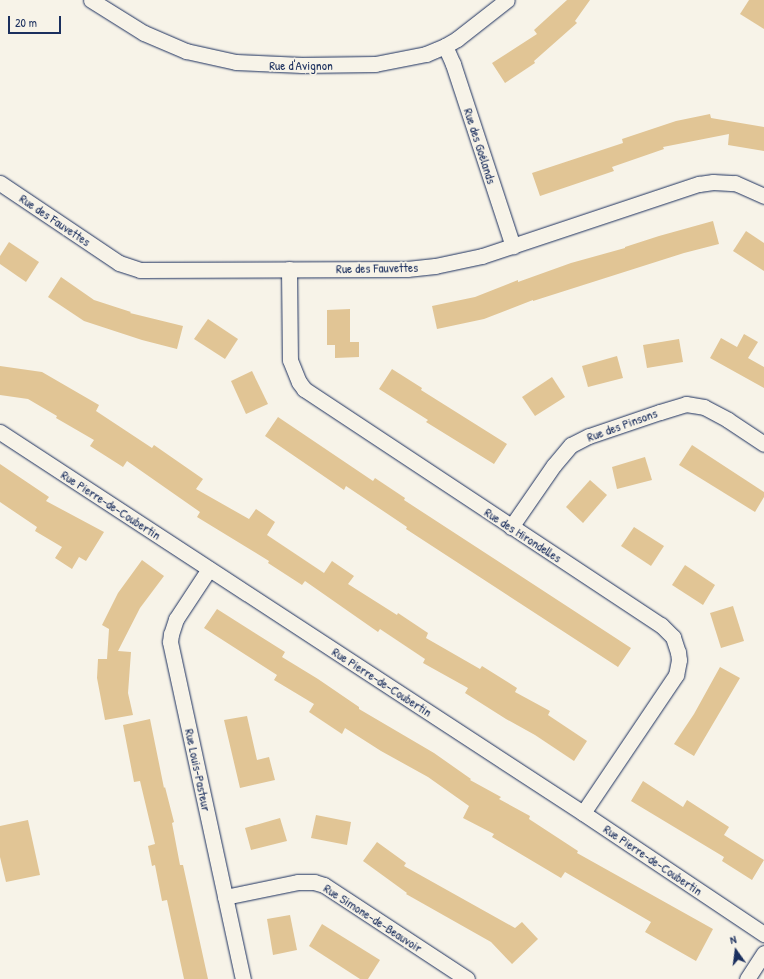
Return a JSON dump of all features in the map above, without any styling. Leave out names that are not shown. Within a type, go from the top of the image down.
[{"type":"street","name":"Rue d'Avignon","points":[[91,0],[132,26],[156,39],[186,51],[236,62],[283,65],[375,64],[408,58],[445,46],[474,27],[507,0]]},
{"type":"street","name":"Rue des Goélands","points":[[445,46],[453,64],[513,246]]},
{"type":"street","name":"Rue des Fauvettes","points":[[0,184],[111,258],[133,269],[407,269],[435,266],[465,261],[699,184],[712,182],[735,184],[764,196]]},
{"type":"street","name":"Rue des Hirondelles","points":[[289,269],[290,360],[299,382],[304,389],[668,630],[673,637],[679,660],[676,675],[583,813]]},
{"type":"street","name":"Rue des Pinsons","points":[[511,527],[554,465],[571,445],[589,436],[660,412],[686,404],[704,407],[728,420],[764,444]]},
{"type":"street","name":"Rue Pierre-de-Coubertin","points":[[0,432],[583,813],[764,934]]},
{"type":"street","name":"Rue Louis-Pasteur","points":[[209,569],[176,619],[170,642],[243,979]]},
{"type":"street","name":"Rue Simone-de-Beauvoir","points":[[225,897],[298,882],[314,882],[324,885],[467,979]]},
{"type":"street","points":[[747,979],[764,953]]},
{"type":"building","points":[[567,0],[590,0],[575,21],[577,23],[534,61],[535,63],[505,83],[492,63],[537,34],[534,30]]},
{"type":"building","points":[[749,0],[764,0],[764,29],[740,14]]},
{"type":"building","points":[[710,114],[711,118],[764,127],[764,151],[728,145],[729,134],[663,147],[664,149],[612,167],[614,171],[540,196],[532,173],[623,143],[622,139],[676,121]]},
{"type":"building","points":[[713,221],[719,244],[684,253],[533,300],[484,319],[437,329],[432,306],[475,297],[518,280],[518,282],[571,263]]},
{"type":"building","points":[[746,231],[764,243],[764,271],[733,251]]},
{"type":"building","points":[[9,242],[39,262],[26,282],[0,264],[0,256]]},
{"type":"building","points":[[61,277],[94,300],[131,312],[130,313],[183,326],[177,349],[142,340],[84,321],[48,297]]},
{"type":"building","points":[[350,309],[350,342],[359,342],[359,357],[335,358],[335,345],[327,345],[327,310]]},
{"type":"building","points":[[208,319],[238,339],[225,359],[194,339]]},
{"type":"building","points":[[744,334],[758,342],[748,358],[764,367],[764,388],[710,358],[721,338],[737,347]]},
{"type":"building","points":[[679,339],[683,362],[647,368],[643,345]]},
{"type":"building","points":[[617,356],[623,378],[588,387],[582,366]]},
{"type":"building","points":[[0,366],[42,372],[99,405],[96,411],[152,448],[154,445],[203,479],[196,489],[249,519],[256,509],[275,522],[267,535],[324,573],[332,561],[354,576],[348,584],[397,615],[398,613],[428,633],[426,638],[480,669],[482,666],[517,688],[515,692],[550,711],[548,715],[587,741],[574,761],[535,735],[506,719],[465,693],[468,688],[423,663],[425,659],[380,629],[378,632],[305,581],[302,585],[268,563],[269,561],[197,517],[200,512],[127,461],[123,467],[90,446],[94,440],[56,418],[57,416],[28,399],[0,395]]},
{"type":"building","points":[[392,369],[422,388],[421,390],[507,444],[494,464],[426,422],[428,420],[379,389]]},
{"type":"building","points":[[252,371],[268,404],[246,414],[231,381]]},
{"type":"building","points":[[552,377],[565,397],[535,416],[522,397]]},
{"type":"building","points":[[278,417],[373,481],[375,478],[405,498],[404,500],[631,648],[618,667],[406,529],[407,527],[346,486],[344,490],[265,436]]},
{"type":"building","points":[[692,445],[764,492],[764,497],[755,512],[679,465]]},
{"type":"building","points":[[645,457],[652,480],[617,489],[612,467]]},
{"type":"building","points":[[0,464],[49,497],[46,501],[104,532],[86,561],[79,557],[72,569],[55,558],[62,547],[35,531],[37,527],[0,502]]},
{"type":"building","points":[[590,480],[607,495],[583,523],[566,507]]},
{"type":"building","points":[[634,527],[664,546],[651,566],[621,546]]},
{"type":"building","points":[[142,560],[164,576],[140,608],[118,651],[131,652],[128,693],[133,715],[105,720],[97,678],[98,659],[107,659],[109,629],[102,625],[118,593]]},
{"type":"building","points":[[685,565],[715,585],[703,605],[672,585]]},
{"type":"building","points":[[733,606],[744,641],[721,648],[710,613]]},
{"type":"building","points":[[217,609],[285,652],[282,657],[318,679],[359,707],[359,709],[434,753],[471,779],[470,780],[501,797],[499,799],[530,816],[529,819],[578,851],[577,853],[713,929],[696,961],[645,932],[651,922],[565,872],[561,878],[492,837],[494,834],[463,818],[469,806],[428,777],[381,751],[345,728],[342,734],[309,712],[314,704],[274,680],[277,675],[204,628]]},
{"type":"building","points":[[720,667],[740,678],[694,756],[674,744],[694,714]]},
{"type":"building","points":[[247,716],[257,760],[269,757],[275,780],[240,788],[224,720]]},
{"type":"building","points":[[150,719],[164,788],[165,787],[174,822],[172,823],[180,865],[183,865],[208,979],[184,979],[167,900],[162,901],[155,865],[152,866],[148,846],[155,844],[140,781],[134,782],[123,725]]},
{"type":"building","points":[[643,781],[683,807],[687,800],[729,827],[724,835],[764,860],[752,880],[722,861],[724,857],[631,801]]},
{"type":"building","points":[[316,815],[351,822],[347,845],[311,838]]},
{"type":"building","points":[[280,818],[287,841],[251,850],[245,828]]},
{"type":"building","points":[[28,820],[40,875],[6,882],[0,857],[0,826]]},
{"type":"building","points":[[377,842],[406,863],[404,866],[515,928],[522,922],[538,939],[512,964],[491,942],[406,894],[407,893],[363,861]]},
{"type":"building","points":[[290,915],[297,950],[273,955],[267,919]]},
{"type":"building","points":[[322,924],[380,960],[368,979],[360,979],[309,946]]}]
